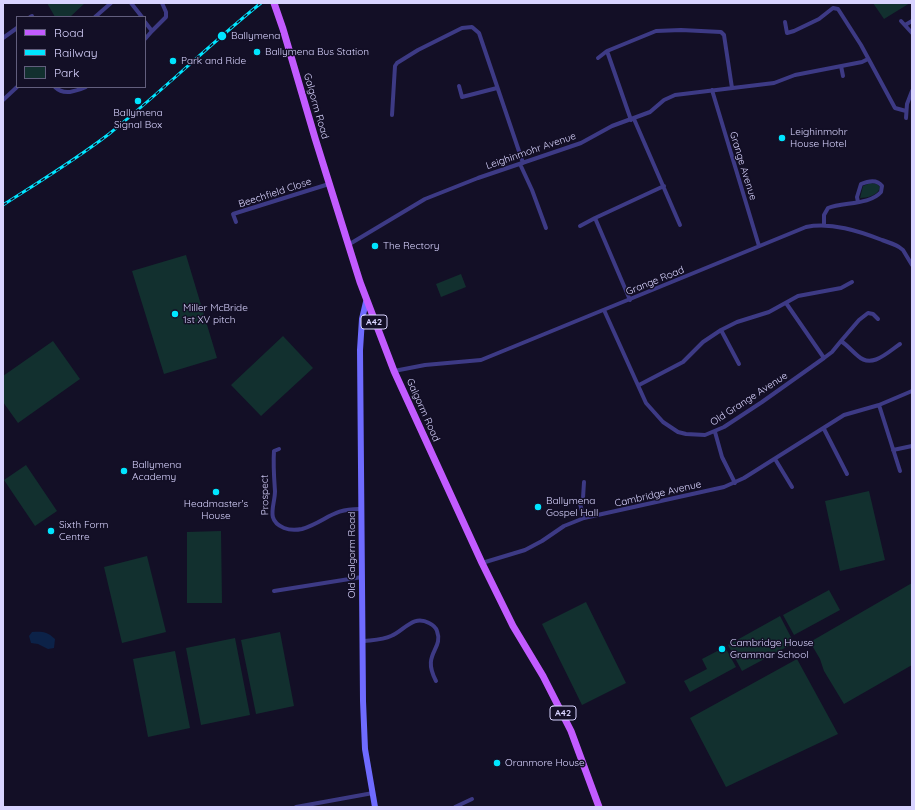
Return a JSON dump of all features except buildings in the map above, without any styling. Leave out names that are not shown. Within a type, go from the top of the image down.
[{"type":"main road","name":"Galgorm Road","points":[[274,3],[366,302],[394,371],[482,563],[513,626],[543,676],[571,731],[599,807]]},
{"type":"street","points":[[96,16],[111,3]]},
{"type":"street","points":[[131,3],[141,16]]},
{"type":"street","points":[[146,38],[166,17],[166,12],[162,3]]},
{"type":"street","points":[[785,22],[787,33],[819,19],[833,8],[836,8],[840,12],[868,59],[895,108],[906,111]]},
{"type":"street","points":[[901,21],[912,33]]},
{"type":"street","points":[[905,25],[912,21]]},
{"type":"street","points":[[146,23],[152,31]]},
{"type":"street","points":[[392,115],[395,66],[397,63],[418,50],[466,27],[475,29],[479,33],[521,163],[546,228]]},
{"type":"street","points":[[3,38],[16,29]]},
{"type":"street","points":[[598,58],[607,51],[656,31],[719,31],[724,35],[732,88]]},
{"type":"street","points":[[607,51],[632,119],[664,186],[680,225]]},
{"type":"street","name":"Leighinmohr Avenue","points":[[348,245],[425,199],[460,184],[581,143],[612,126],[650,112],[664,100],[675,95],[774,83],[795,76],[868,59]]},
{"type":"street","points":[[841,66],[843,76]]},
{"type":"street","points":[[459,86],[462,97],[497,88]]},
{"type":"street","points":[[3,100],[16,88]]},
{"type":"street","points":[[56,88],[68,92],[74,92],[84,88]]},
{"type":"street","name":"Grange Avenue","points":[[712,90],[759,246]]},
{"type":"street","points":[[906,118],[906,111],[912,91]]},
{"type":"street","points":[[824,225],[824,214],[828,208],[858,202],[879,195],[882,190],[880,184],[871,181],[861,184],[857,197],[858,202]]},
{"type":"street","name":"Beechfield Close","points":[[236,222],[233,214],[329,184]]},
{"type":"street","points":[[580,226],[664,186]]},
{"type":"street","points":[[595,218],[630,300]]},
{"type":"street","name":"Grange Road","points":[[394,371],[425,365],[481,360],[806,227],[824,225],[839,227],[869,235],[897,246],[903,250],[912,265]]},
{"type":"street","points":[[639,385],[683,362],[703,342],[721,330],[737,322],[760,316],[786,303],[792,298],[803,294],[841,288],[852,282]]},
{"type":"street","name":"Old Galgorm Road","points":[[366,302],[362,319],[360,350],[364,641],[363,694],[365,749],[375,807]]},
{"type":"street","points":[[786,303],[824,358]]},
{"type":"street","name":"Old Grange Avenue","points":[[604,310],[646,403],[670,428],[678,432],[695,436],[715,432],[749,411],[824,358],[832,352],[859,320],[868,313],[873,314],[878,319]]},
{"type":"street","points":[[721,330],[739,364]]},
{"type":"street","points":[[841,341],[859,358],[871,360],[879,359],[900,344]]},
{"type":"street","name":"Cambridge Avenue","points":[[482,563],[525,550],[542,541],[564,526],[584,518],[724,487],[735,483],[824,429],[844,415],[879,405],[912,391]]},
{"type":"street","points":[[879,405],[900,471]]},
{"type":"street","points":[[824,429],[847,474]]},
{"type":"street","points":[[715,432],[722,457],[735,483]]},
{"type":"street","points":[[893,450],[912,446]]},
{"type":"street","name":"Prospect","points":[[279,449],[274,451],[273,464],[275,493],[272,509],[273,518],[278,525],[287,529],[299,530],[340,510],[362,509]]},
{"type":"street","points":[[775,459],[792,487]]},
{"type":"street","points":[[584,482],[583,498],[580,504],[584,518]]},
{"type":"street","points":[[274,591],[362,577]]},
{"type":"street","points":[[364,641],[392,636],[414,621],[424,620],[428,622],[436,628],[438,636],[438,644],[430,662],[431,670],[436,681]]},
{"type":"street","points":[[296,807],[373,793]]},
{"type":"street","points":[[455,807],[472,799]]},
{"type":"green space","points":[[47,3],[85,3],[71,16],[54,16]]},
{"type":"green space","points":[[873,3],[910,3],[884,19]]},
{"type":"green space","points":[[870,183],[877,184],[880,187],[879,190],[872,196],[860,198],[863,186]]},
{"type":"green space","name":"Miller McBride 1st XV pitch","points":[[186,255],[217,358],[164,374],[132,271]]},
{"type":"green space","points":[[461,274],[466,287],[441,297],[436,284]]},
{"type":"green space","points":[[283,336],[313,368],[261,416],[231,385]]},
{"type":"green space","points":[[53,341],[80,379],[18,423],[3,402],[3,376]]},
{"type":"green space","points":[[26,465],[57,511],[35,526],[4,480]]},
{"type":"green space","points":[[869,491],[885,560],[840,571],[825,501]]},
{"type":"green space","points":[[221,531],[222,603],[187,603],[187,532]]},
{"type":"green space","points":[[147,556],[166,632],[122,643],[104,567]]},
{"type":"green space","points":[[912,583],[912,665],[844,704],[824,671],[820,659],[810,642]]},
{"type":"green space","points":[[829,590],[840,610],[794,635],[783,615]]},
{"type":"green space","points":[[586,602],[626,683],[582,705],[542,624]]},
{"type":"green space","points":[[780,616],[794,643],[742,671],[728,645]]},
{"type":"green space","points":[[280,632],[294,706],[256,714],[241,640]]},
{"type":"green space","points":[[235,638],[250,715],[201,725],[186,648]]},
{"type":"green space","points":[[725,647],[736,667],[690,692],[684,681],[707,669],[702,659]]},
{"type":"green space","points":[[175,651],[190,728],[148,737],[133,659]]},
{"type":"green space","points":[[797,659],[838,734],[726,787],[690,718]]},
{"type":"water","points":[[32,632],[45,632],[50,635],[55,639],[54,648],[48,649],[38,644],[31,643],[29,636]]},
{"type":"railway","points":[[3,205],[70,162],[109,134],[261,3]]},
{"type":"place","name":"Ballymena","points":[[222,36]]},
{"type":"place","name":"Ballymena Bus Station","points":[[257,52]]},
{"type":"place","name":"Park and Ride","points":[[173,61]]},
{"type":"place","name":"Ballymena Signal Box","points":[[138,101]]},
{"type":"place","name":"Leighinmohr House Hotel","points":[[782,138]]},
{"type":"place","name":"The Rectory","points":[[375,246]]},
{"type":"place","name":"Miller McBride 1st XV pitch","points":[[175,314]]},
{"type":"place","name":"Ballymena Academy","points":[[124,471]]},
{"type":"place","name":"Headmaster's House","points":[[216,492]]},
{"type":"place","name":"Ballymena Gospel Hall","points":[[538,507]]},
{"type":"place","name":"Sixth Form Centre","points":[[51,531]]},
{"type":"place","name":"Cambridge House Grammar School","points":[[722,649]]},
{"type":"place","name":"Oranmore House","points":[[497,763]]}]
